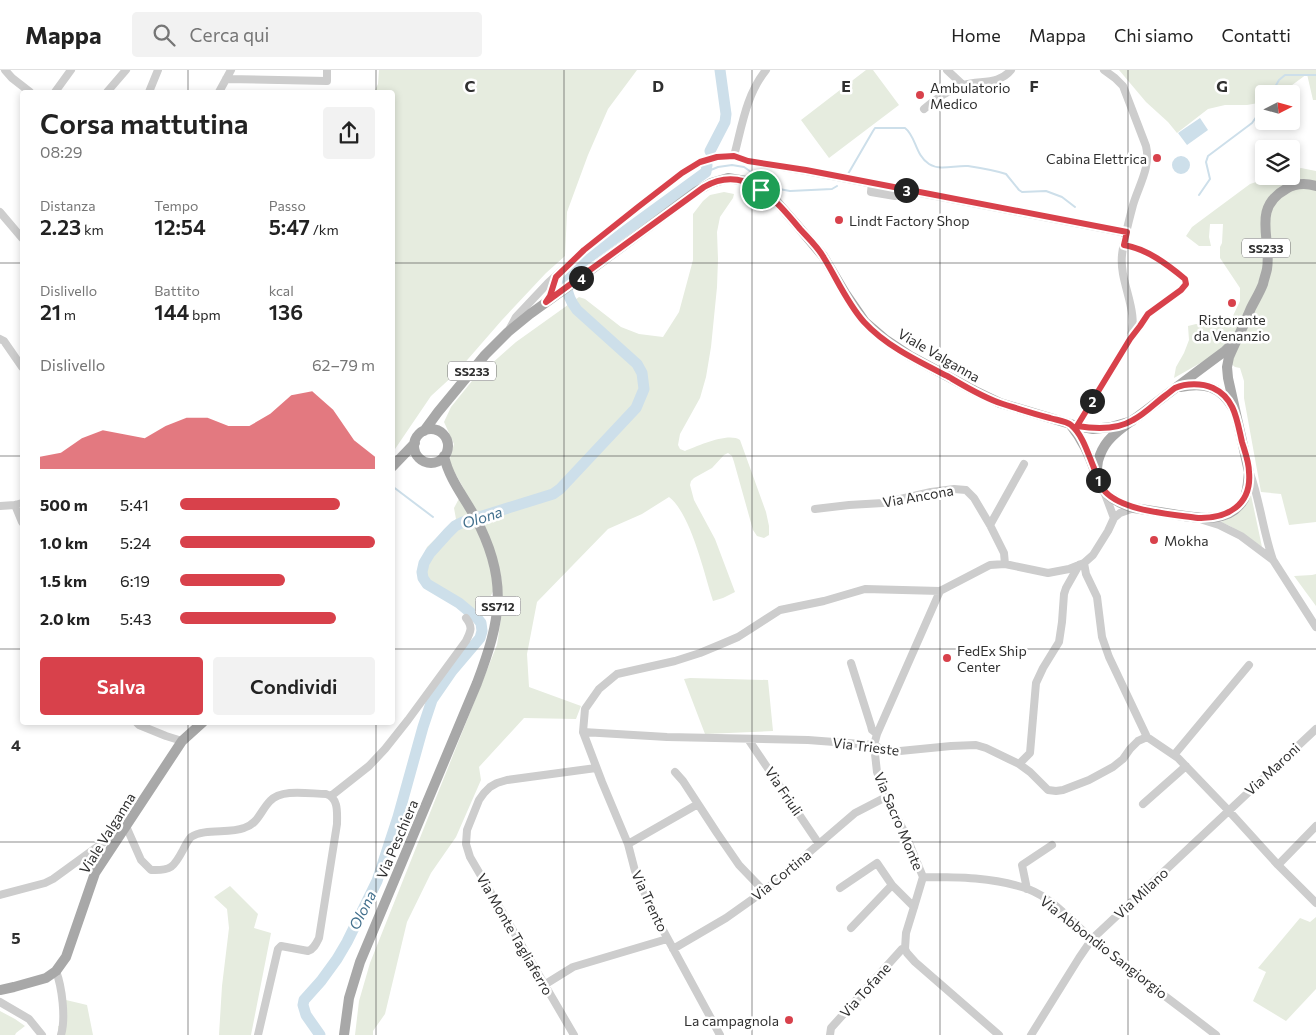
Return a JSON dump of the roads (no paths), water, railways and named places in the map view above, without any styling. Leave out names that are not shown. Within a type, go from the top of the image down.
[{"type":"main road","name":"Viale Valganna","points":[[424,431],[485,355],[508,332],[546,302],[704,187],[728,178],[746,181],[775,200],[823,256],[848,300],[864,322],[886,340],[918,360],[1000,403],[1074,425],[1093,428],[1111,427],[1132,421]]},
{"type":"main road","name":"SS233","points":[[1100,485],[1118,501],[1134,508],[1198,518],[1214,518],[1229,513],[1239,505],[1246,493],[1249,472],[1227,367],[1229,357],[1262,286],[1267,268],[1264,228],[1266,213],[1279,193],[1290,187],[1299,184],[1316,186]]},
{"type":"main road","name":"SS233","points":[[1132,421],[1225,352],[1236,340]]},
{"type":"main road","points":[[1175,388],[1191,384],[1202,384],[1212,388],[1220,392],[1229,401],[1236,413]]},
{"type":"main road","points":[[438,412],[439,431]]},
{"type":"main road","points":[[1100,485],[1097,467],[1102,450],[1112,437],[1132,421]]},
{"type":"main road","points":[[1074,425],[1086,448],[1100,485]]},
{"type":"main road","points":[[395,464],[415,443],[419,434],[424,431],[432,429],[439,431],[447,442],[447,449],[440,460],[434,462],[424,461],[415,450],[415,443]]},
{"type":"main road","points":[[400,459],[418,456]]},
{"type":"main road","name":"SS712","points":[[444,456],[450,475]]},
{"type":"main road","name":"SS712","points":[[434,462],[450,475]]},
{"type":"main road","name":"Via Peschiera","points":[[344,1035],[349,998],[360,962],[477,683],[490,647],[497,619],[496,572],[488,545],[479,525],[450,475]]},
{"type":"main road","name":"Viale Valganna","points":[[56,971],[66,958],[95,872],[182,741],[200,725]]},
{"type":"main road","points":[[0,990],[14,988],[46,978],[56,971]]},
{"type":"street","points":[[5,70],[27,90]]},
{"type":"street","points":[[56,90],[71,70]]},
{"type":"street","points":[[109,90],[126,70]]},
{"type":"street","points":[[150,90],[158,70]]},
{"type":"street","points":[[220,90],[230,70]]},
{"type":"street","points":[[226,79],[327,81],[327,70]]},
{"type":"street","points":[[734,156],[745,111],[752,92],[758,79],[766,70]]},
{"type":"street","points":[[947,70],[963,85]]},
{"type":"street","points":[[924,109],[936,99],[963,85],[998,80],[1011,70]]},
{"type":"street","points":[[1074,425],[1125,349],[1133,330],[1133,318],[1122,265],[1124,245],[1133,204],[1148,164],[1146,146],[1123,86],[1104,70]]},
{"type":"street","points":[[508,332],[516,317],[584,250],[682,173],[709,158],[734,156],[748,161],[1127,232]]},
{"type":"street","points":[[0,212],[20,236]]},
{"type":"street","points":[[1124,245],[1135,247],[1153,256],[1185,279],[1186,282],[1181,290],[1148,314],[1130,339]]},
{"type":"street","points":[[546,302],[556,277]]},
{"type":"street","points":[[0,339],[4,341],[20,364]]},
{"type":"street","points":[[990,525],[1024,464]]},
{"type":"street","points":[[1249,472],[1254,485],[1268,545],[1274,560],[1316,627]]},
{"type":"street","points":[[1100,485],[1108,500],[1114,518]]},
{"type":"street","name":"Via Ancona","points":[[815,509],[883,503],[931,492],[954,489],[966,490],[974,498],[990,525],[1004,553],[1005,564]]},
{"type":"street","points":[[0,506],[19,504]]},
{"type":"street","points":[[583,732],[584,708],[599,689],[617,674],[675,661],[700,653],[738,636],[780,610],[824,602],[865,589],[940,591],[990,565],[1005,564],[1048,573],[1069,570],[1093,555],[1101,544],[1114,518],[1120,513],[1134,508]]},
{"type":"street","points":[[1198,518],[1219,525],[1241,536],[1274,560]]},
{"type":"street","points":[[1081,564],[1097,597],[1102,637],[1116,672],[1147,737],[1174,755],[1186,766],[1316,903]]},
{"type":"street","points":[[1019,764],[1030,754],[1036,683],[1059,642],[1064,594],[1081,564]]},
{"type":"street","name":"Via Sacro Monte","points":[[905,949],[906,933],[922,877],[905,834],[886,797],[877,772],[874,745],[877,734],[940,591]]},
{"type":"street","points":[[331,796],[369,766],[408,720],[466,641],[471,627],[466,618]]},
{"type":"street","points":[[851,663],[872,730],[877,734]]},
{"type":"street","points":[[1174,755],[1249,666]]},
{"type":"street","points":[[139,725],[182,741]]},
{"type":"street","name":"Via Maroni","points":[[1228,810],[1316,729]]},
{"type":"street","name":"Via Trieste","points":[[583,732],[667,737],[808,740],[874,745],[884,750],[900,751],[951,746],[976,746],[986,748],[1019,764],[1048,790],[1056,791],[1089,780],[1113,767],[1123,759],[1130,748],[1138,741],[1147,737]]},
{"type":"street","name":"Via Trento","points":[[583,732],[628,844],[635,872],[667,938],[720,1035]]},
{"type":"street","name":"Via Friuli","points":[[748,739],[819,844]]},
{"type":"street","points":[[1144,804],[1186,766]]},
{"type":"street","name":"Via Monte Tagliaferro","points":[[574,1035],[470,857],[466,844],[467,830],[482,796],[497,783],[596,768]]},
{"type":"street","points":[[675,772],[739,865],[762,892]]},
{"type":"street","points":[[0,895],[38,886],[53,879],[126,826],[141,860],[151,870],[164,871],[178,860],[191,837],[208,832],[234,831],[245,828],[259,817],[270,800],[278,795],[287,793],[326,794],[331,796],[337,808],[337,824],[319,938],[315,946],[308,951],[281,946],[278,949],[258,1035]]},
{"type":"street","name":"Via Cortina","points":[[673,949],[726,918],[762,892],[855,813],[886,797]]},
{"type":"street","points":[[628,844],[698,804]]},
{"type":"street","name":"Via Milano","points":[[1031,1035],[1092,939],[1228,810]]},
{"type":"street","points":[[1278,865],[1316,826]]},
{"type":"street","points":[[1027,889],[1022,865],[1052,845]]},
{"type":"street","points":[[840,888],[877,863],[892,886],[914,907]]},
{"type":"street","name":"Via Abbondio Sangiorgio","points":[[922,877],[979,878],[1027,889],[1053,903],[1092,939],[1216,1035]]},
{"type":"street","points":[[851,928],[892,886]]},
{"type":"street","points":[[544,984],[573,967],[667,938]]},
{"type":"street","name":"Via Tofane","points":[[830,1035],[832,1028],[902,949],[905,949]]},
{"type":"street","points":[[905,949],[915,962],[999,1035]]},
{"type":"street","points":[[56,971],[60,981],[63,1017],[61,1035]]},
{"type":"street","points":[[0,1002],[29,1019],[42,1035]]},
{"type":"water","points":[[1200,118],[1208,130],[1187,145],[1178,133]]},
{"type":"water","points":[[1181,156],[1189,161],[1190,165],[1185,173],[1181,174],[1173,169],[1172,165],[1177,157]]},
{"type":"waterway","name":"Olona","points":[[710,151],[725,122],[726,114],[720,70]]},
{"type":"waterway","points":[[1276,85],[1285,75],[1316,75]]},
{"type":"waterway","points":[[1199,195],[1210,179],[1206,162],[1208,156],[1255,119]]},
{"type":"waterway","points":[[848,174],[875,128],[905,128],[909,131],[921,156],[933,166],[968,166],[1006,174],[1022,192],[1046,191],[1062,197],[1075,207]]},
{"type":"waterway","name":"Olona","points":[[320,1035],[306,1015],[303,1005],[304,1000],[337,959],[377,881],[432,700],[452,671],[480,638],[482,631],[481,623],[477,618],[459,603],[427,584],[422,572],[424,563],[430,553],[455,526],[553,494],[560,489],[636,408],[644,389],[642,373],[637,364],[577,310],[571,300],[567,284],[570,274],[577,266],[706,172],[707,165]]},
{"type":"waterway","points":[[706,172],[718,167],[732,165],[744,167],[771,186],[790,191],[832,189],[837,186]]},
{"type":"waterway","points":[[395,488],[433,517]]},
{"type":"place","name":"Ambulatorio Medico","points":[[920,95]]},
{"type":"place","name":"Cabina Elettrica","points":[[1157,158]]},
{"type":"place","name":"Lindt Factory Shop","points":[[839,220]]},
{"type":"place","name":"Ristorante da Venanzio","points":[[1232,303]]},
{"type":"place","name":"Mokha","points":[[1154,540]]},
{"type":"place","name":"FedEx Ship Center","points":[[947,658]]},
{"type":"place","name":"La campagnola","points":[[789,1020]]}]
